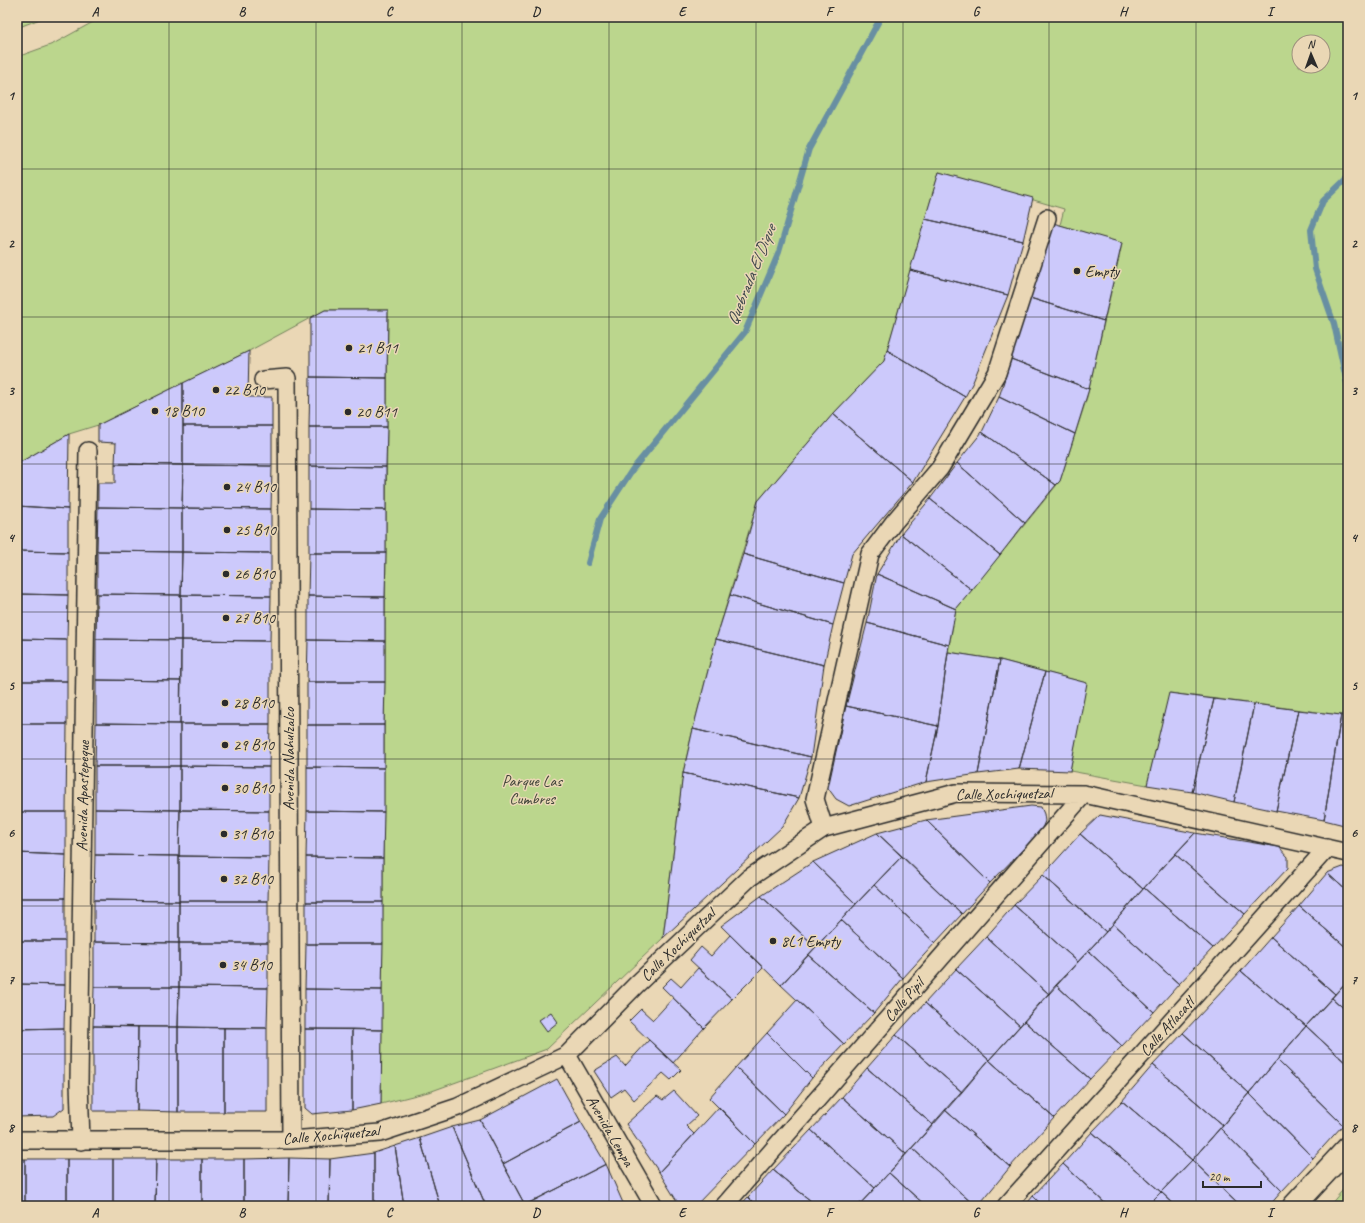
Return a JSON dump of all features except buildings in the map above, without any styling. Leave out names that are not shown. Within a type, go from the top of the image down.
[{"type":"main road","points":[[1294,1206],[1348,1148]]},
{"type":"street","points":[[824,828],[815,799],[870,554],[894,522],[940,468],[997,373],[1048,218]]},
{"type":"street","name":"Avenida Nahulzalco","points":[[263,380],[287,378],[291,1140]]},
{"type":"street","name":"Avenida Apastepeque","points":[[81,1141],[79,1083],[88,451]]},
{"type":"street","name":"Calle Xochiquetzal","points":[[17,1140],[291,1140],[380,1133],[458,1107],[567,1055],[637,984],[748,878],[824,828],[956,793],[1084,794],[1348,853]]},
{"type":"street","name":"Calle Pipil","points":[[724,1206],[1084,794]]},
{"type":"street","name":"Calle Atlacatl","points":[[1006,1206],[1327,848]]},
{"type":"street","name":"Avenida Lempa","points":[[567,1055],[654,1206]]},
{"type":"green space","points":[[17,17],[45,17],[17,28]]},
{"type":"green space","name":"Parque Las Cumbres","points":[[102,17],[1348,17],[1348,716],[1170,693],[1147,785],[1070,771],[1086,683],[1000,660],[948,652],[956,609],[1060,481],[1087,397],[1122,244],[1060,225],[1064,209],[939,172],[884,361],[833,414],[758,501],[716,639],[683,773],[663,938],[547,1049],[432,1091],[381,1104],[388,310],[325,310],[249,351],[98,425],[69,434],[17,464],[17,57],[53,44]]},
{"type":"green space","points":[[1348,1184],[1348,1206],[1329,1206]]},
{"type":"waterway","name":"Quebrada El Dique","points":[[588,563],[600,519],[632,470],[745,332],[779,252],[809,149],[881,17]]},
{"type":"waterway","points":[[1348,177],[1323,201],[1311,230],[1315,269],[1334,324],[1348,388]]},
{"type":"place","name":"Empty","points":[[1077,271]]},
{"type":"place","name":"21 B11","points":[[349,348]]},
{"type":"place","name":"22 B10","points":[[216,390]]},
{"type":"place","name":"18 B10","points":[[155,411]]},
{"type":"place","name":"20 B11","points":[[348,412]]},
{"type":"place","name":"24 B10","points":[[227,487]]},
{"type":"place","name":"25 B10","points":[[227,530]]},
{"type":"place","name":"26 B10","points":[[226,574]]},
{"type":"place","name":"27 B10","points":[[226,618]]},
{"type":"place","name":"28 B10","points":[[225,703]]},
{"type":"place","name":"29 B10","points":[[225,745]]},
{"type":"place","name":"30 B10","points":[[225,788]]},
{"type":"place","name":"31 B10","points":[[224,834]]},
{"type":"place","name":"32 B10","points":[[224,879]]},
{"type":"place","name":"8L1 Empty","points":[[773,941]]},
{"type":"place","name":"34 B10","points":[[223,965]]}]
